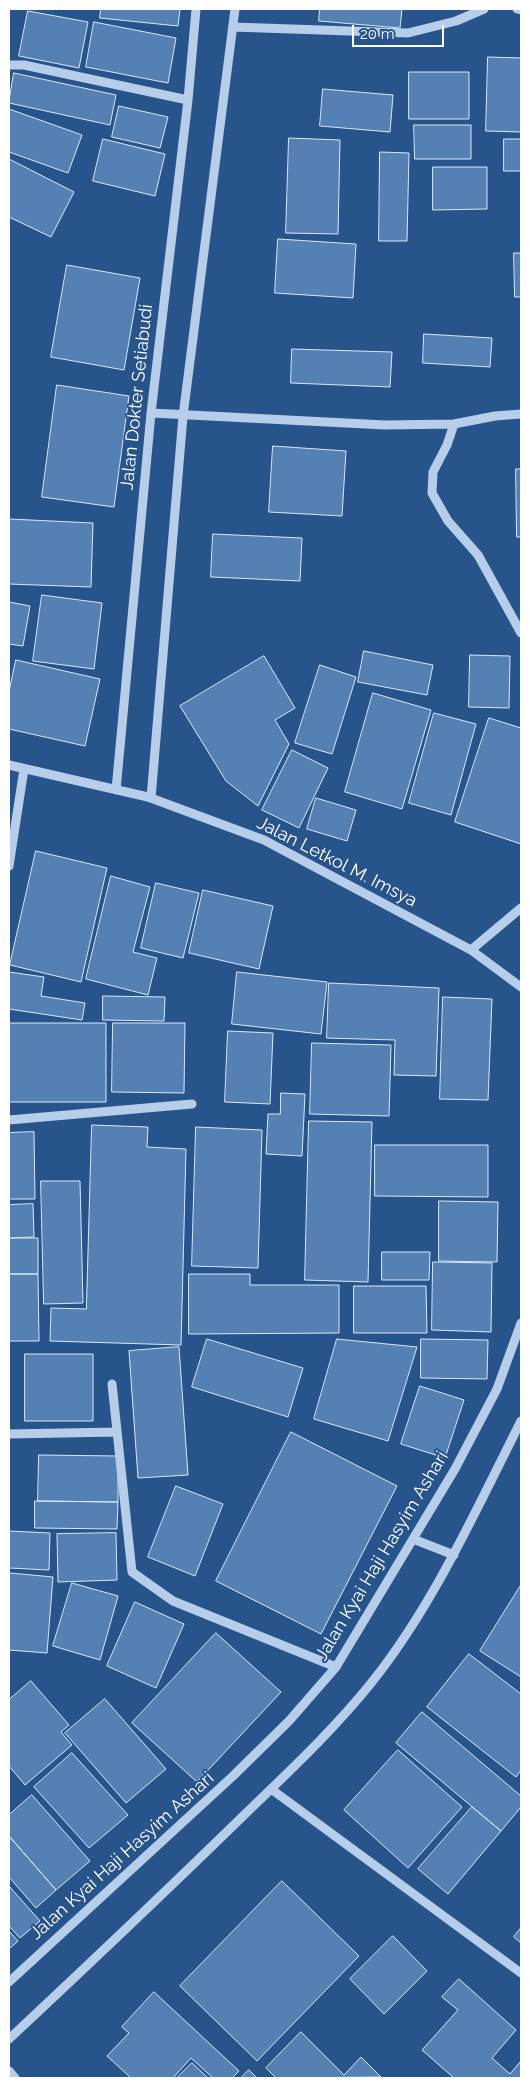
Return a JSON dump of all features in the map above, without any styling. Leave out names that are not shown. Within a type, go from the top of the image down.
[{"type":"street","name":"Jalan Dokter Setiabudi","points":[[116,790],[151,413],[188,100],[196,9]]},
{"type":"street","points":[[151,798],[183,416],[235,9]]},
{"type":"street","points":[[233,28],[408,33],[456,21],[484,9]]},
{"type":"street","points":[[517,9],[521,10]]},
{"type":"street","points":[[9,65],[24,65],[188,100]]},
{"type":"street","points":[[151,413],[385,425],[454,424],[495,416],[521,414]]},
{"type":"street","points":[[454,424],[447,445],[433,472],[432,493],[448,521],[478,555],[521,633]]},
{"type":"street","name":"Jalan Letkol M. Imsya","points":[[9,765],[151,798],[264,840],[471,950],[521,987]]},
{"type":"street","points":[[9,866],[24,769]]},
{"type":"street","points":[[471,950],[521,908]]},
{"type":"street","points":[[9,1120],[192,1104]]},
{"type":"street","name":"Jalan Kyai Haji Hasyim Ashari","points":[[9,1982],[233,1776],[289,1721],[336,1667],[455,1469],[497,1389],[521,1322]]},
{"type":"street","points":[[112,1384],[132,1572],[173,1601],[336,1667]]},
{"type":"street","points":[[9,2039],[153,1904],[271,1789],[325,1734],[372,1682],[416,1618],[454,1555],[521,1421]]},
{"type":"street","points":[[9,1434],[116,1432]]},
{"type":"street","points":[[413,1539],[454,1555]]},
{"type":"street","points":[[271,1789],[521,1973]]},
{"type":"street","points":[[9,2071],[15,2078]]},
{"type":"building","points":[[101,9],[180,9],[178,26],[100,18]]},
{"type":"building","points":[[320,9],[402,9],[400,28],[319,21]]},
{"type":"building","points":[[28,11],[88,22],[79,68],[19,56]]},
{"type":"building","points":[[94,22],[176,38],[168,83],[86,67]]},
{"type":"building","points":[[488,57],[521,58],[521,132],[486,131]]},
{"type":"building","points":[[409,72],[469,72],[469,119],[409,119]]},
{"type":"building","points":[[14,73],[116,95],[110,125],[9,103]]},
{"type":"building","points":[[323,89],[393,95],[390,132],[320,126]]},
{"type":"building","points":[[119,106],[168,117],[160,148],[112,137]]},
{"type":"building","points":[[9,109],[82,135],[68,173],[9,152]]},
{"type":"building","points":[[414,125],[471,125],[471,159],[415,159]]},
{"type":"building","points":[[289,138],[340,140],[338,234],[286,233]]},
{"type":"building","points":[[103,139],[165,154],[155,196],[93,181]]},
{"type":"building","points":[[504,139],[521,139],[521,171],[504,171]]},
{"type":"building","points":[[380,152],[409,153],[407,241],[379,241]]},
{"type":"building","points":[[9,159],[74,192],[51,237],[9,217]]},
{"type":"building","points":[[433,167],[487,167],[487,209],[433,210]]},
{"type":"building","points":[[278,239],[356,244],[353,298],[275,293]]},
{"type":"building","points":[[514,253],[521,253],[521,297],[515,297]]},
{"type":"building","points":[[67,265],[140,278],[124,370],[51,357]]},
{"type":"building","points":[[424,334],[492,338],[490,367],[423,363]]},
{"type":"building","points":[[292,349],[392,352],[390,387],[291,383]]},
{"type":"building","points":[[57,385],[129,396],[114,507],[42,497]]},
{"type":"building","points":[[273,446],[346,451],[342,516],[269,512]]},
{"type":"building","points":[[516,469],[521,469],[521,537],[517,537]]},
{"type":"building","points":[[9,519],[93,523],[91,587],[9,584]]},
{"type":"building","points":[[213,534],[302,538],[300,581],[211,577]]},
{"type":"building","points":[[42,595],[102,603],[94,669],[33,661]]},
{"type":"building","points":[[9,602],[30,606],[23,646],[9,644]]},
{"type":"building","points":[[364,651],[433,665],[427,695],[358,682]]},
{"type":"building","points":[[470,655],[510,656],[509,708],[469,707]]},
{"type":"building","points":[[264,656],[295,708],[275,720],[289,744],[258,806],[226,781],[180,706]]},
{"type":"building","points":[[16,660],[100,679],[85,746],[9,729],[9,692]]},
{"type":"building","points":[[320,665],[356,677],[332,754],[295,743]]},
{"type":"building","points":[[373,693],[431,710],[402,809],[345,792]]},
{"type":"building","points":[[434,713],[476,724],[451,815],[409,803]]},
{"type":"building","points":[[489,718],[521,728],[521,844],[455,822]]},
{"type":"building","points":[[292,750],[328,768],[299,828],[262,810]]},
{"type":"building","points":[[316,798],[356,810],[347,841],[307,829]]},
{"type":"building","points":[[36,851],[107,868],[81,982],[10,965]]},
{"type":"building","points":[[111,876],[150,887],[133,952],[157,958],[148,995],[86,979]]},
{"type":"building","points":[[156,883],[199,893],[183,958],[141,948]]},
{"type":"building","points":[[203,890],[273,906],[259,969],[189,953]]},
{"type":"building","points":[[9,972],[44,977],[41,996],[85,1003],[82,1020],[9,1009]]},
{"type":"building","points":[[237,972],[327,982],[321,1034],[232,1024]]},
{"type":"building","points":[[329,983],[439,988],[436,1076],[394,1075],[395,1040],[327,1038]]},
{"type":"building","points":[[103,996],[165,997],[164,1021],[103,1020]]},
{"type":"building","points":[[443,997],[492,999],[488,1100],[440,1099]]},
{"type":"building","points":[[9,1023],[106,1023],[106,1102],[9,1102]]},
{"type":"building","points":[[113,1023],[185,1023],[184,1093],[112,1092]]},
{"type":"building","points":[[228,1031],[273,1033],[270,1104],[225,1102]]},
{"type":"building","points":[[312,1043],[391,1045],[389,1116],[310,1114]]},
{"type":"building","points":[[281,1093],[305,1094],[302,1156],[266,1154],[268,1114],[280,1114]]},
{"type":"building","points":[[309,1121],[372,1122],[368,1282],[305,1280]]},
{"type":"building","points":[[92,1125],[148,1127],[147,1147],[186,1149],[181,1345],[50,1341],[51,1308],[86,1309]]},
{"type":"building","points":[[196,1127],[262,1130],[258,1268],[192,1266]]},
{"type":"building","points":[[34,1132],[35,1199],[9,1199],[9,1133]]},
{"type":"building","points":[[375,1145],[488,1145],[488,1197],[375,1196]]},
{"type":"building","points":[[41,1181],[80,1181],[83,1303],[44,1304]]},
{"type":"building","points":[[439,1201],[498,1202],[497,1262],[439,1261]]},
{"type":"building","points":[[33,1204],[34,1237],[9,1238],[9,1205]]},
{"type":"building","points":[[9,1238],[38,1238],[38,1274],[9,1274]]},
{"type":"building","points":[[382,1252],[430,1252],[429,1280],[382,1280]]},
{"type":"building","points":[[433,1262],[492,1263],[491,1332],[432,1330]]},
{"type":"building","points":[[9,1274],[38,1274],[39,1341],[9,1341]]},
{"type":"building","points":[[189,1274],[250,1274],[250,1285],[339,1285],[339,1333],[189,1334]]},
{"type":"building","points":[[354,1286],[426,1286],[427,1333],[354,1333]]},
{"type":"building","points":[[207,1339],[303,1368],[288,1417],[192,1387]]},
{"type":"building","points":[[337,1339],[417,1347],[388,1441],[314,1419]]},
{"type":"building","points":[[421,1339],[488,1340],[487,1379],[421,1378]]},
{"type":"building","points":[[179,1347],[188,1475],[138,1478],[129,1351]]},
{"type":"building","points":[[25,1354],[93,1354],[93,1421],[25,1421]]},
{"type":"building","points":[[420,1386],[464,1400],[445,1458],[401,1444]]},
{"type":"building","points":[[291,1432],[397,1486],[321,1634],[216,1581]]},
{"type":"building","points":[[39,1455],[118,1456],[118,1502],[38,1501]]},
{"type":"building","points":[[176,1486],[223,1504],[195,1576],[148,1557]]},
{"type":"building","points":[[35,1501],[118,1502],[117,1529],[35,1528]]},
{"type":"building","points":[[9,1531],[50,1533],[49,1570],[9,1568]]},
{"type":"building","points":[[116,1533],[117,1580],[58,1582],[57,1534]]},
{"type":"building","points":[[10,1573],[53,1577],[47,1653],[9,1650]]},
{"type":"building","points":[[72,1583],[118,1596],[100,1660],[53,1646]]},
{"type":"building","points":[[521,1585],[521,1677],[480,1651]]},
{"type":"building","points":[[135,1602],[184,1624],[156,1688],[107,1666]]},
{"type":"building","points":[[216,1633],[281,1692],[197,1782],[132,1723]]},
{"type":"building","points":[[469,1654],[521,1694],[521,1770],[516,1777],[427,1707]]},
{"type":"building","points":[[31,1681],[69,1725],[61,1732],[72,1745],[25,1785],[9,1766],[9,1700]]},
{"type":"building","points":[[105,1699],[166,1769],[126,1803],[65,1733]]},
{"type":"building","points":[[422,1712],[521,1796],[521,1807],[501,1831],[396,1743]]},
{"type":"building","points":[[398,1750],[462,1807],[408,1868],[344,1810]]},
{"type":"building","points":[[72,1753],[128,1815],[89,1848],[34,1787]]},
{"type":"building","points":[[32,1795],[90,1861],[56,1890],[9,1836],[9,1815]]},
{"type":"building","points":[[472,1807],[501,1831],[448,1894],[418,1869]]},
{"type":"building","points":[[9,1836],[56,1890],[36,1908],[9,1877]]},
{"type":"building","points":[[282,1881],[359,1956],[257,2061],[180,1986]]},
{"type":"building","points":[[9,1886],[40,1921],[20,1938],[9,1926]]},
{"type":"building","points":[[521,1928],[521,1943],[514,1937]]},
{"type":"building","points":[[9,1931],[18,1941],[9,1949]]},
{"type":"building","points":[[393,1936],[427,1971],[384,2014],[350,1979]]},
{"type":"building","points":[[459,1979],[516,2030],[492,2058],[510,2074],[521,2061],[521,2078],[454,2078],[422,2050],[458,2010],[442,1997]]},
{"type":"building","points":[[154,1992],[239,2071],[232,2078],[213,2078],[191,2058],[173,2078],[131,2078],[107,2056],[129,2033],[122,2027]]},
{"type":"building","points":[[301,2032],[344,2075],[361,2057],[381,2077],[276,2078],[266,2068]]},
{"type":"building","points":[[192,2063],[208,2078],[177,2078]]},
{"type":"building","points":[[249,2070],[257,2078],[241,2078]]}]
